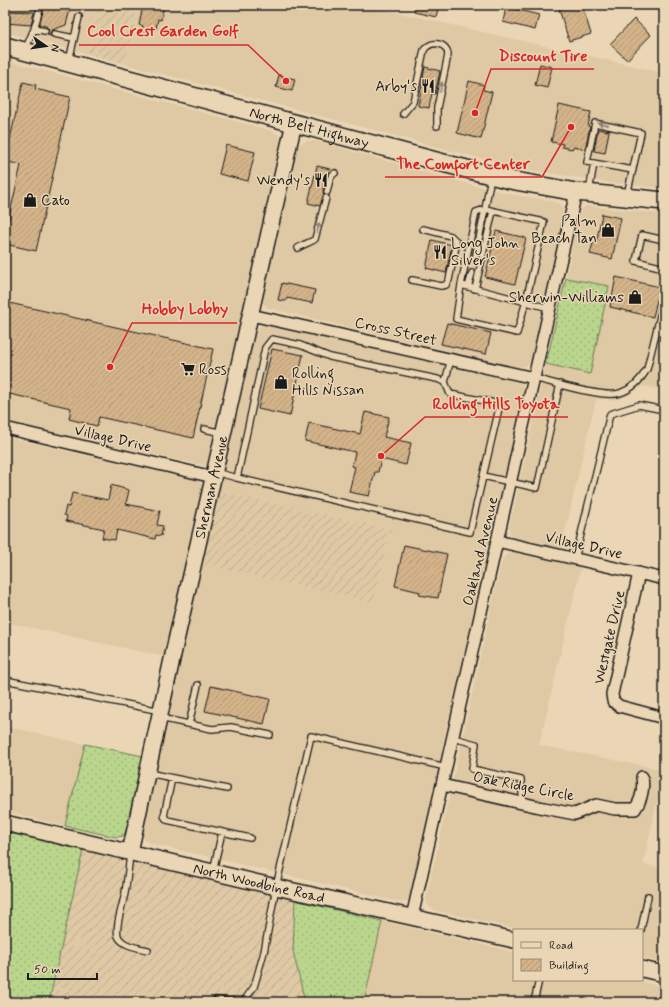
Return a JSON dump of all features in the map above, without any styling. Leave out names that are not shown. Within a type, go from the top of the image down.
[{"type":"main road","name":"North Belt Highway","points":[[5,46],[510,180],[582,193],[664,201]]},
{"type":"street","name":"Sherman Avenue","points":[[130,852],[223,433],[294,123]]},
{"type":"street","name":"Oakland Avenue","points":[[412,918],[550,308],[582,193]]},
{"type":"street","name":"Cross Street","points":[[251,314],[534,378]]},
{"type":"street","name":"Village Drive","points":[[5,428],[214,475]]},
{"type":"street","name":"Village Drive","points":[[497,541],[664,579]]},
{"type":"street","name":"Westgate Drive","points":[[640,573],[612,694],[613,701],[619,706],[664,718]]},
{"type":"street","name":"Oak Ridge Circle","points":[[442,785],[575,814],[596,805],[615,809],[636,810],[640,803],[643,787],[642,777]]},
{"type":"street","name":"North Woodbine Road","points":[[5,824],[412,918],[513,940]]},
{"type":"street","points":[[643,969],[664,974]]},
{"type":"lane","points":[[25,51],[34,29],[41,5]]},
{"type":"lane","points":[[68,62],[79,17]]},
{"type":"lane","points":[[34,29],[44,31]]},
{"type":"lane","points":[[54,34],[74,38]]},
{"type":"lane","points":[[402,114],[413,102],[424,50],[432,43],[444,46],[448,50],[448,55],[437,108],[437,126]]},
{"type":"lane","points":[[627,198],[642,133],[595,123],[587,162],[633,170]]},
{"type":"lane","points":[[582,193],[594,163]]},
{"type":"lane","points":[[327,192],[330,179],[335,173]]},
{"type":"lane","points":[[474,259],[491,175]]},
{"type":"lane","points":[[298,248],[315,239],[326,198]]},
{"type":"lane","points":[[485,209],[544,222],[517,333],[456,319],[461,285],[476,212],[485,209]]},
{"type":"lane","points":[[475,289],[493,211]]},
{"type":"lane","points":[[412,280],[441,286],[446,285],[450,273],[456,241],[451,236],[423,229]]},
{"type":"lane","points":[[664,240],[642,235],[636,261],[664,268]]},
{"type":"lane","points":[[468,287],[472,273]]},
{"type":"lane","points":[[461,285],[550,308]]},
{"type":"lane","points":[[534,378],[598,394],[618,394],[632,387],[642,377],[647,369],[664,300]]},
{"type":"lane","points":[[656,332],[664,334]]},
{"type":"lane","points":[[237,478],[265,348],[272,339],[300,345],[330,357],[445,382]]},
{"type":"lane","points":[[214,475],[237,478],[470,532],[500,404],[450,394],[445,382],[451,359]]},
{"type":"lane","points":[[483,476],[537,488],[560,384]]},
{"type":"lane","points":[[576,559],[610,414],[639,405],[664,410]]},
{"type":"lane","points":[[204,429],[223,433]]},
{"type":"lane","points":[[5,680],[160,715],[212,729],[231,727],[270,735]]},
{"type":"lane","points":[[189,724],[198,685]]},
{"type":"lane","points":[[216,1000],[242,1002],[254,987],[264,952],[276,887],[311,736],[446,767]]},
{"type":"lane","points":[[453,738],[476,744],[472,769],[521,780],[524,804]]},
{"type":"lane","points":[[148,773],[227,789]]},
{"type":"lane","points":[[172,778],[164,816],[167,820],[250,838]]},
{"type":"lane","points":[[213,872],[222,832]]},
{"type":"lane","points":[[130,852],[125,894],[118,924],[118,936],[123,942],[148,950]]},
{"type":"lane","points":[[641,929],[648,896]]},
{"type":"lane","points":[[534,1002],[539,981]]},
{"type":"shaded area","points":[[5,5],[99,5],[88,54],[5,32]]},
{"type":"shaded area","points":[[99,5],[138,5],[125,64],[88,54]]},
{"type":"shaded area","points":[[138,5],[364,5],[664,73],[664,188],[612,183],[530,170],[475,157],[125,64]]},
{"type":"shaded area","points":[[5,60],[272,131],[279,135],[281,141],[209,464],[205,466],[5,421]]},
{"type":"shaded area","points":[[307,141],[316,141],[461,182],[515,195],[553,201],[560,204],[563,211],[562,221],[530,362],[526,366],[517,367],[268,308],[263,303],[263,296],[296,149],[300,144]]},
{"type":"shaded area","points":[[586,206],[664,214],[664,390],[643,386],[621,399],[596,399],[561,549],[514,538],[510,534],[509,528],[546,364],[589,374],[609,286],[566,278],[579,215],[582,209]]},
{"type":"shaded area","points":[[265,325],[518,382],[523,385],[524,391],[447,726],[411,896],[407,901],[400,902],[149,843],[144,839],[142,832],[202,564],[374,603],[391,529],[219,491],[255,331],[260,326]]},
{"type":"shaded area","points":[[5,437],[199,481],[204,486],[166,657],[5,622]]},
{"type":"shaded area","points":[[219,491],[391,529],[374,603],[202,564]]},
{"type":"shaded area","points":[[512,552],[581,567],[539,745],[664,770],[643,864],[664,869],[664,963],[643,958],[643,929],[518,929],[434,910],[428,905],[426,900],[502,560],[507,554]]},
{"type":"shaded area","points":[[5,726],[85,744],[65,826],[5,811]]},
{"type":"shaded area","points":[[83,850],[295,900],[293,951],[305,1002],[49,1002]]},
{"type":"shaded area","points":[[382,921],[513,952],[513,981],[638,981],[664,987],[664,1002],[364,1002]]},
{"type":"green space","points":[[566,278],[609,286],[590,374],[546,364]]},
{"type":"green space","points":[[85,744],[143,756],[126,831],[123,836],[116,837],[65,826]]},
{"type":"green space","points":[[5,832],[83,850],[49,1002],[5,1002]]},
{"type":"green space","points":[[295,900],[382,921],[364,1002],[305,1002],[293,951]]},
{"type":"building","points":[[45,5],[71,5],[66,25],[52,30],[50,36],[47,35],[49,30],[46,26],[39,25]]},
{"type":"building","points":[[143,5],[164,5],[161,20],[158,19],[156,29],[151,28],[150,33],[142,31],[143,26],[139,25]]},
{"type":"building","points":[[415,5],[439,5],[436,17],[414,12]]},
{"type":"building","points":[[570,5],[582,5],[591,34],[569,41],[559,9]]},
{"type":"building","points":[[506,7],[539,15],[535,30],[503,22]]},
{"type":"building","points":[[5,11],[34,12],[31,25],[5,23]]},
{"type":"building","points":[[634,19],[651,35],[627,60],[610,44]]},
{"type":"building","points":[[540,64],[552,67],[547,88],[535,85]]},
{"type":"building","name":"Arby's","points":[[425,67],[440,71],[435,94],[432,93],[429,108],[418,106]]},
{"type":"building","points":[[279,75],[295,79],[292,91],[276,87]]},
{"type":"building","points":[[469,81],[484,85],[483,90],[492,92],[481,139],[457,133]]},
{"type":"building","name":"Cato","points":[[23,82],[36,85],[35,89],[70,97],[36,251],[5,244],[5,235],[21,165],[5,161]]},
{"type":"building","points":[[559,105],[591,112],[588,126],[590,127],[585,149],[562,147],[563,144],[551,142]]},
{"type":"building","points":[[598,129],[609,131],[605,153],[594,151]]},
{"type":"building","points":[[226,145],[255,152],[248,181],[219,174]]},
{"type":"building","name":"Wendy's","points":[[317,166],[330,169],[325,180],[323,191],[324,195],[320,206],[308,203]]},
{"type":"building","name":"Palm Beach Tan","points":[[602,214],[621,218],[612,259],[590,254],[593,243],[596,243]]},
{"type":"building","points":[[496,231],[526,238],[515,284],[485,277]]},
{"type":"building","name":"Long John Silver's","points":[[432,240],[452,245],[446,273],[426,268]]},
{"type":"building","name":"Sherwin-Williams","points":[[616,277],[660,287],[653,317],[610,307]]},
{"type":"building","points":[[282,283],[315,290],[312,303],[287,298],[286,301],[278,300]]},
{"type":"building","points":[[5,302],[213,349],[193,438],[99,417],[97,426],[69,419],[71,408],[5,393]]},
{"type":"building","points":[[447,323],[491,333],[486,354],[441,344]]},
{"type":"building","name":"Rolling Hills Nissan","points":[[272,349],[303,355],[290,416],[258,409]]},
{"type":"building","points":[[365,412],[389,417],[384,437],[411,443],[406,465],[381,459],[378,472],[375,472],[369,496],[349,492],[355,467],[352,466],[355,452],[305,441],[309,423],[360,434]]},
{"type":"building","points":[[111,485],[129,490],[126,504],[160,511],[157,525],[163,526],[161,536],[156,535],[155,539],[117,530],[115,540],[102,538],[104,529],[66,521],[67,516],[64,515],[66,506],[69,507],[72,493],[108,500]]},
{"type":"building","points":[[404,545],[447,554],[438,598],[419,595],[420,592],[395,586]]},
{"type":"building","points":[[211,686],[270,699],[264,724],[205,711]]},
{"type":"place","name":"Cool Crest Garden Golf","points":[[286,81]]},
{"type":"place","name":"Arby's","points":[[428,86]]},
{"type":"place","name":"Discount Tire","points":[[475,113]]},
{"type":"place","name":"The Comfort Center","points":[[571,127]]},
{"type":"place","name":"Wendy's","points":[[321,180]]},
{"type":"place","name":"Cato","points":[[30,200]]},
{"type":"place","name":"Palm Beach Tan","points":[[608,230]]},
{"type":"place","name":"Long John Silver's","points":[[440,252]]},
{"type":"place","name":"Sherwin-Williams","points":[[635,297]]},
{"type":"place","name":"Hobby Lobby","points":[[110,367]]},
{"type":"place","name":"Ross","points":[[188,369]]},
{"type":"place","name":"Rolling Hills Nissan","points":[[281,382]]},
{"type":"place","name":"Rolling Hills Toyota","points":[[381,456]]}]
